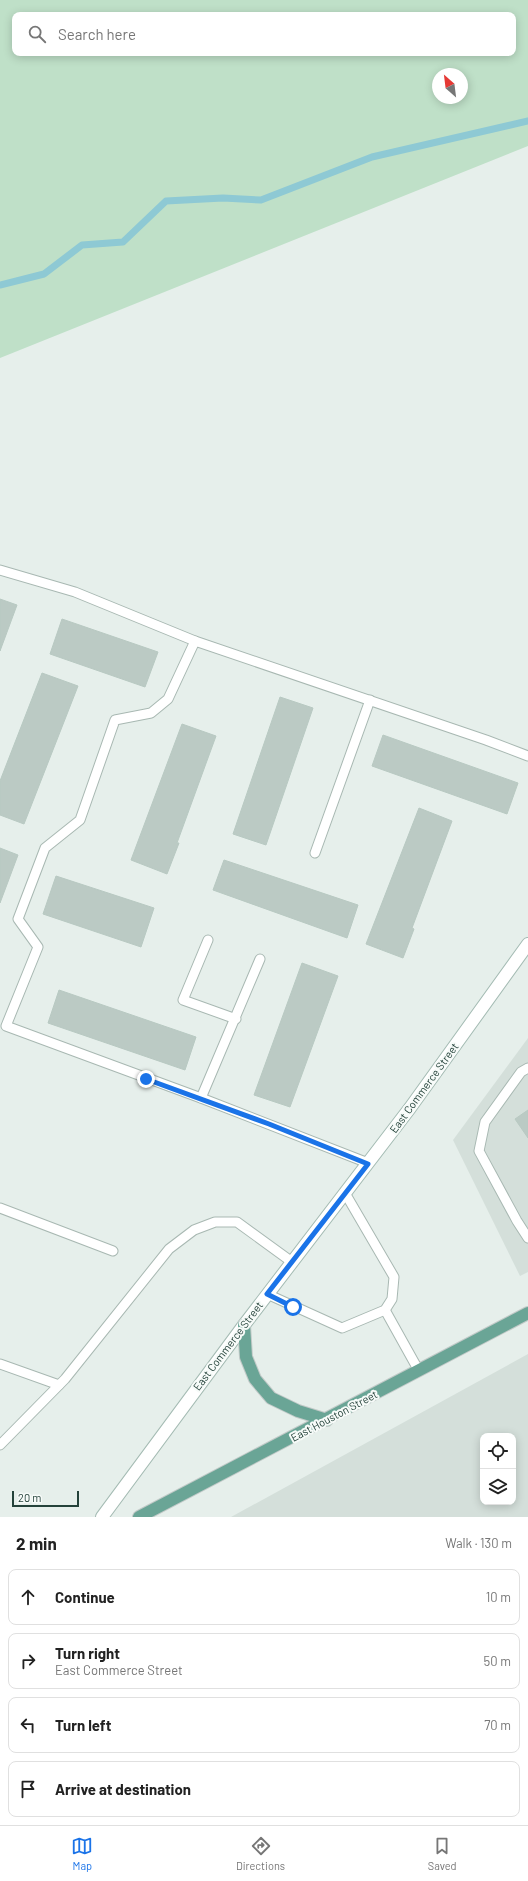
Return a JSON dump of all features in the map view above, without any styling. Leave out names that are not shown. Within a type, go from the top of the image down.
[{"type":"main road","name":"East Commerce Street","points":[[102,1517],[267,1294],[410,1108],[528,944]]},
{"type":"main road","name":"East Houston Street","points":[[139,1517],[327,1420],[528,1313]]},
{"type":"main road","points":[[244,1325],[246,1357],[255,1380],[270,1398],[298,1411],[327,1420]]},
{"type":"lane","points":[[0,570],[75,592],[195,641],[370,700],[528,756]]},
{"type":"lane","points":[[195,641],[168,699],[151,713],[115,720],[80,820],[45,848],[18,919],[38,947],[3,1025],[201,1098],[368,1164]]},
{"type":"lane","points":[[315,853],[370,700]]},
{"type":"lane","points":[[208,940],[183,1000],[236,1019]]},
{"type":"lane","points":[[201,1098],[236,1019],[260,959]]},
{"type":"lane","points":[[528,1068],[521,1072],[484,1122],[479,1150],[517,1221],[528,1238]]},
{"type":"lane","points":[[267,1294],[342,1328],[385,1310],[392,1299],[394,1277],[345,1193]]},
{"type":"lane","points":[[0,1208],[113,1251]]},
{"type":"lane","points":[[0,1445],[59,1385],[104,1332],[170,1249],[194,1230],[215,1222],[237,1222],[292,1262]]},
{"type":"lane","points":[[385,1310],[419,1371]]},
{"type":"lane","points":[[0,1364],[59,1385]]},
{"type":"shaded area","points":[[528,1038],[528,1272],[520,1276],[453,1140]]},
{"type":"shaded area","points":[[528,1354],[528,1517],[231,1517]]},
{"type":"green space","points":[[0,0],[528,0],[528,146],[0,358]]},
{"type":"building","points":[[0,599],[17,605],[0,651]]},
{"type":"building","points":[[62,619],[158,652],[145,687],[50,654]]},
{"type":"building","points":[[42,673],[78,686],[24,824],[0,815],[0,781]]},
{"type":"building","points":[[280,697],[313,708],[266,845],[233,834]]},
{"type":"building","points":[[182,724],[216,736],[167,874],[131,860]]},
{"type":"building","points":[[383,735],[518,783],[507,814],[372,766]]},
{"type":"building","points":[[419,808],[452,821],[412,928],[414,929],[403,958],[366,944]]},
{"type":"building","points":[[0,848],[18,855],[0,903]]},
{"type":"building","points":[[224,860],[358,905],[347,938],[213,890]]},
{"type":"building","points":[[56,876],[154,908],[141,947],[43,914]]},
{"type":"building","points":[[302,963],[338,976],[290,1107],[254,1095]]},
{"type":"building","points":[[59,990],[196,1037],[185,1070],[48,1023]]},
{"type":"building","points":[[528,1110],[528,1138],[515,1119]]},
{"type":"waterway","points":[[0,285],[44,274],[82,245],[123,242],[166,201],[223,198],[261,200],[372,157],[528,121]]},
{"type":"route","points":[[146,1079],[269,1124],[368,1164],[267,1294],[293,1307]]}]
